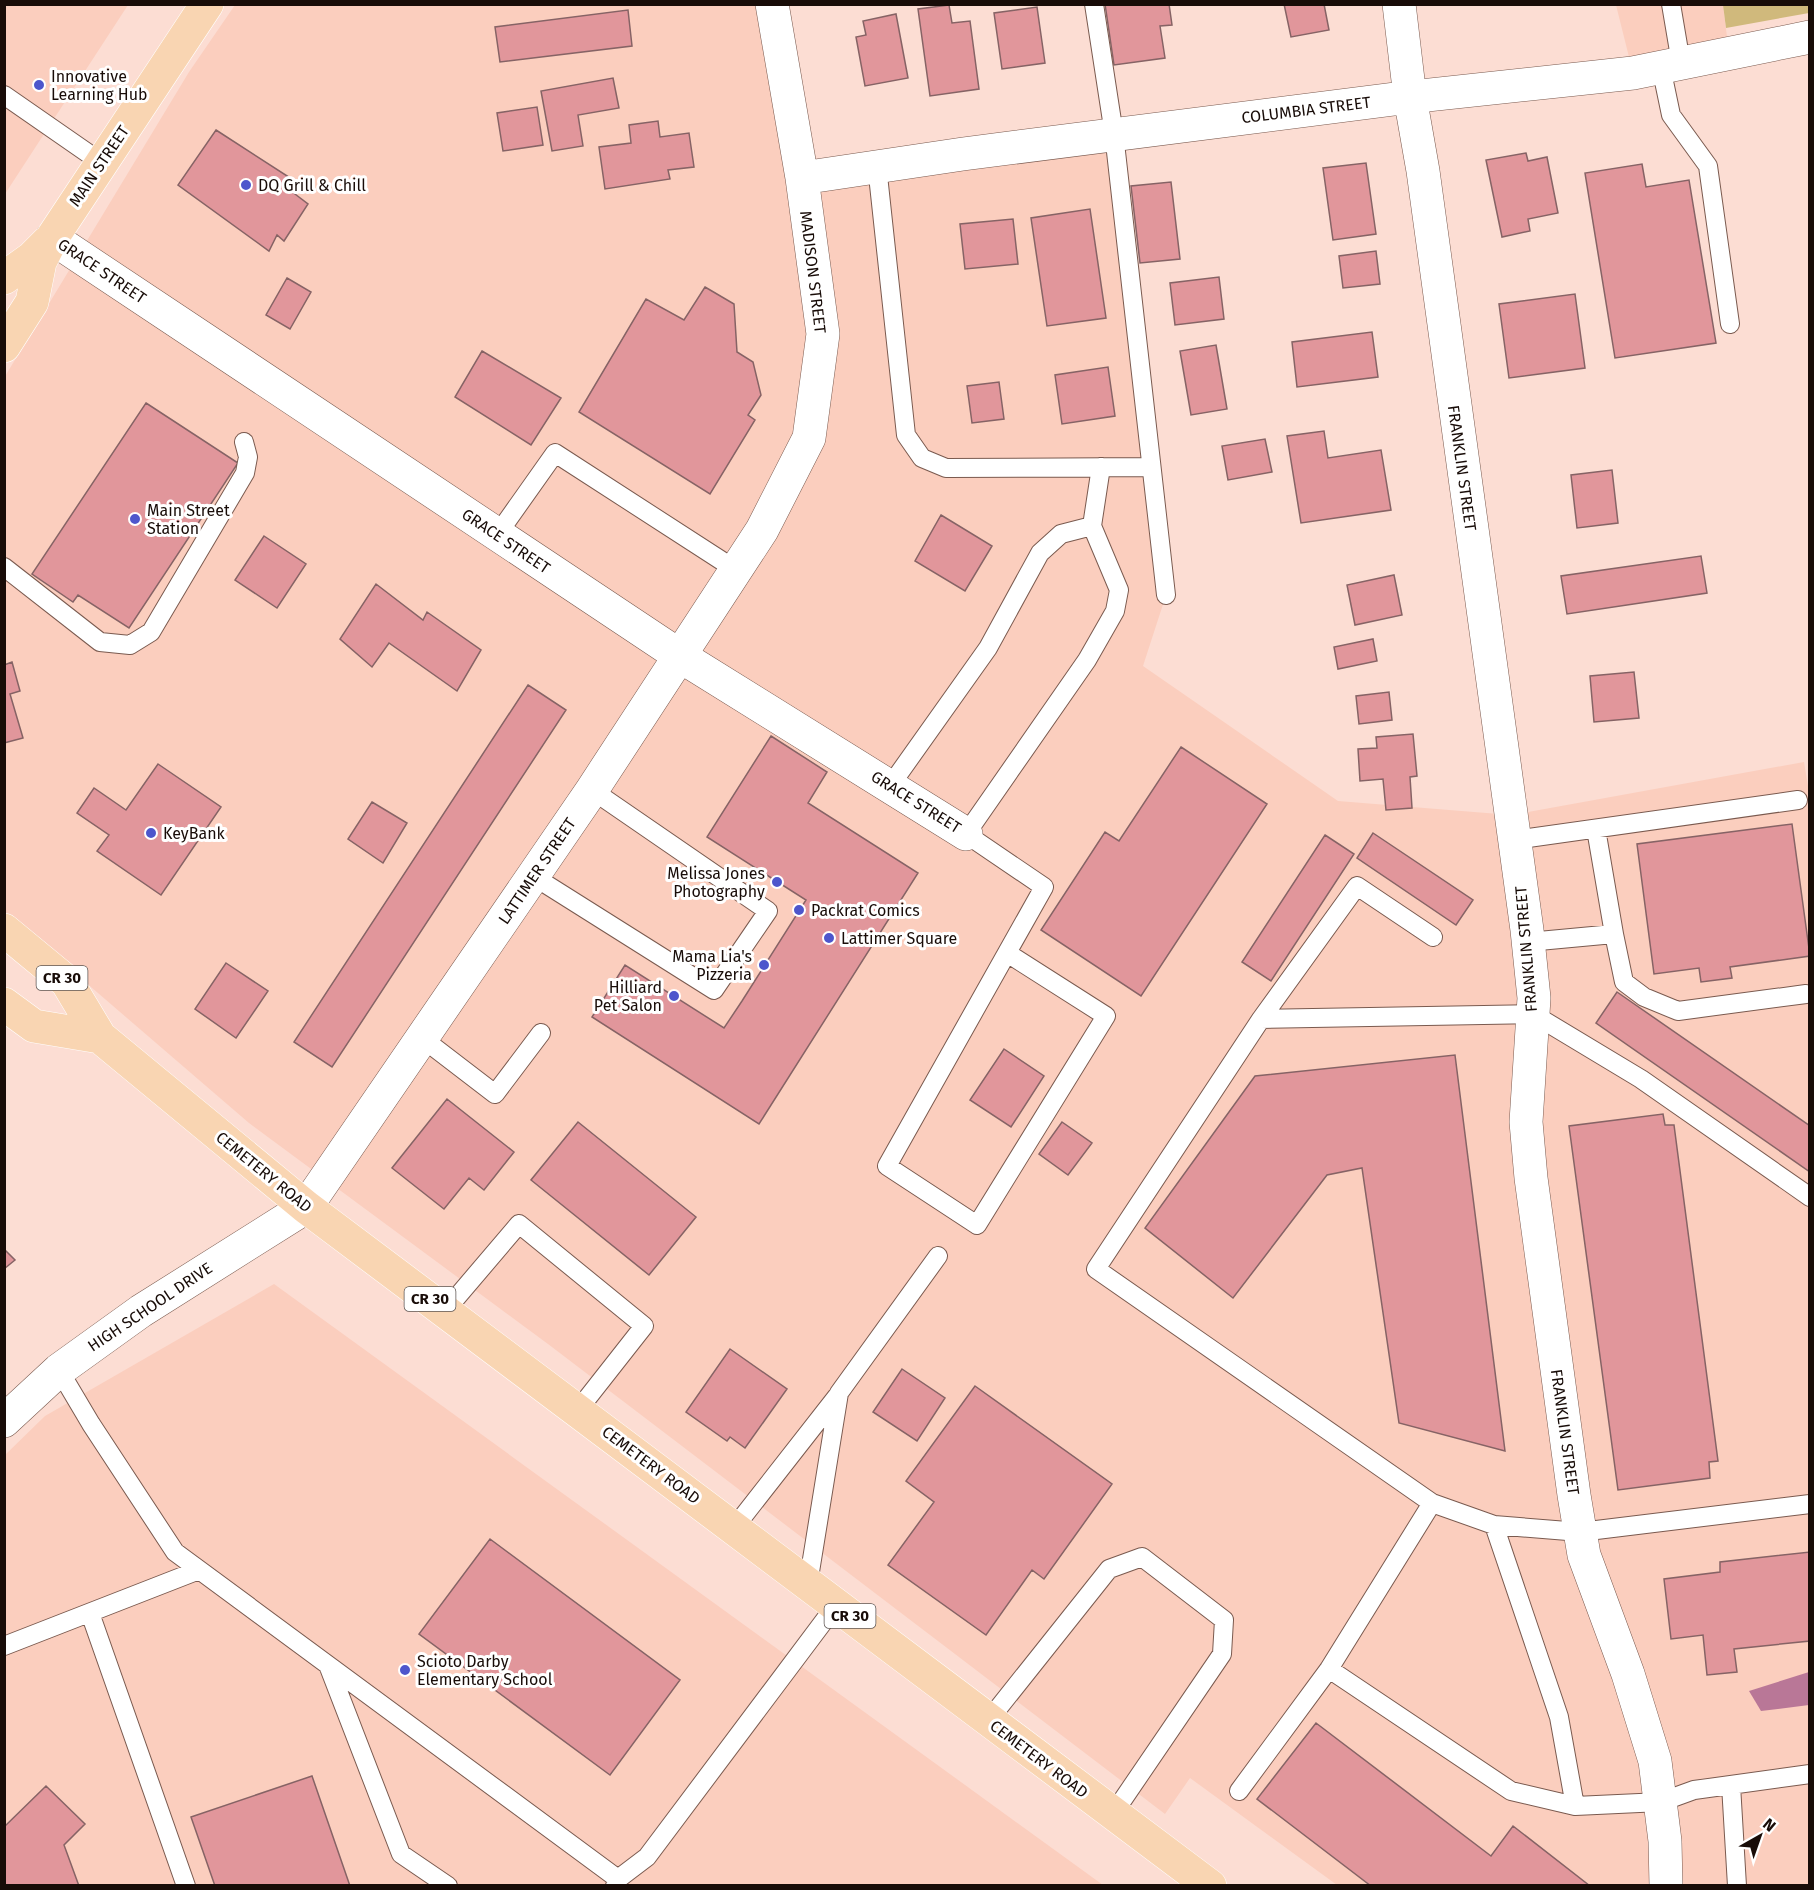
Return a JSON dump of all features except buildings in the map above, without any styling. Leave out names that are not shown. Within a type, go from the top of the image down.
[{"type":"main road","name":"MAIN STREET","points":[[4,346],[32,302],[40,262],[52,238],[207,4]]},
{"type":"main road","name":"MAIN STREET","points":[[4,278],[32,258],[52,238]]},
{"type":"main road","name":"CEMETERY ROAD","points":[[4,930],[67,982],[100,1037],[306,1207],[1210,1886]]},
{"type":"main road","points":[[4,1004],[34,1026],[100,1037]]},
{"type":"street","name":"MADISON STREET","points":[[762,530],[809,438],[823,334],[802,178],[772,4]]},
{"type":"street","name":"FRANKLIN STREET","points":[[1399,4],[1528,942],[1534,998],[1526,1122],[1530,1167],[1580,1532],[1584,1555],[1628,1674],[1655,1761],[1661,1802],[1666,1886]]},
{"type":"street","name":"COLUMBIA STREET","points":[[802,178],[1114,134],[1410,97],[1634,74],[1809,37]]},
{"type":"street","name":"GRACE STREET","points":[[52,238],[680,656],[966,834]]},
{"type":"street","name":"LATTIMER STREET","points":[[306,1207],[592,790],[762,530]]},
{"type":"street","name":"HIGH SCHOOL DRIVE","points":[[4,1421],[59,1370],[160,1299],[306,1207]]},
{"type":"lane","points":[[1094,4],[1114,134],[1166,595]]},
{"type":"lane","points":[[1671,4],[1671,115],[1708,166],[1730,324]]},
{"type":"lane","points":[[4,95],[102,163]]},
{"type":"lane","points":[[877,166],[906,435],[922,458],[946,468],[1151,467]]},
{"type":"lane","points":[[4,567],[100,642],[130,645],[151,632],[232,499],[245,473],[248,457],[244,442]]},
{"type":"lane","points":[[496,535],[555,453],[736,570]]},
{"type":"lane","points":[[1007,952],[1106,1016],[977,1225],[887,1166],[1007,952],[1044,887],[966,834],[1086,660],[1115,611],[1119,590],[1092,526],[1101,467]]},
{"type":"lane","points":[[890,786],[988,648],[1040,553],[1061,534],[1092,526]]},
{"type":"lane","points":[[533,876],[714,990],[768,911],[592,790]]},
{"type":"lane","points":[[1514,840],[1798,800]]},
{"type":"lane","points":[[1596,829],[1624,982],[1644,997],[1678,1011],[1806,994]]},
{"type":"lane","points":[[1433,937],[1357,886],[1261,1019],[1096,1269],[1432,1503],[1494,1525],[1580,1532],[1809,1504]]},
{"type":"lane","points":[[1528,942],[1614,934]]},
{"type":"lane","points":[[1261,1019],[1533,1014],[1650,1085],[1809,1197]]},
{"type":"lane","points":[[422,1038],[495,1094],[541,1033]]},
{"type":"lane","points":[[446,1311],[519,1224],[644,1326],[578,1410]]},
{"type":"lane","points":[[734,1528],[839,1394],[938,1256]]},
{"type":"lane","points":[[59,1370],[91,1424],[175,1552],[616,1882],[647,1857],[836,1605]]},
{"type":"lane","points":[[808,1584],[839,1394]]},
{"type":"lane","points":[[1239,1791],[1329,1669],[1432,1503]]},
{"type":"lane","points":[[1494,1525],[1559,1718],[1575,1806]]},
{"type":"lane","points":[[988,1721],[1109,1569],[1142,1557],[1224,1620],[1222,1654],[1113,1814]]},
{"type":"lane","points":[[4,1646],[199,1570]]},
{"type":"lane","points":[[90,1613],[186,1886]]},
{"type":"lane","points":[[328,1665],[401,1854],[448,1886]]},
{"type":"lane","points":[[1329,1669],[1510,1791],[1575,1806],[1661,1802],[1694,1790],[1809,1774]]},
{"type":"lane","points":[[1731,1785],[1737,1886]]},
{"type":"shaded area","name":"Innovative Learning Hub","points":[[5,5],[128,5],[5,194]]},
{"type":"shaded area","points":[[235,5],[772,5],[802,177],[1114,134],[1166,595],[1143,666],[1338,801],[1511,815],[1804,762],[1810,798],[1809,1885],[1337,1885],[1190,1778],[1165,1814],[548,1344],[249,1123],[5,913],[4,378],[189,72]]},
{"type":"shaded area","points":[[1616,5],[1723,5],[1729,53],[1633,73]]},
{"type":"shaded area","points":[[1723,5],[1809,5],[1809,13],[1726,28]]},
{"type":"shaded area","name":"Scioto Darby Elementary School","points":[[274,1284],[1103,1885],[5,1886],[5,1455],[45,1416]]},
{"type":"shaded area","points":[[1809,1672],[1809,1705],[1761,1711],[1749,1691]]},
{"type":"place","name":"Innovative Learning Hub","points":[[39,85]]},
{"type":"place","name":"DQ Grill & Chill","points":[[246,185]]},
{"type":"place","name":"Main Street Station","points":[[135,519]]},
{"type":"place","name":"KeyBank","points":[[151,833]]},
{"type":"place","name":"Melissa Jones Photography","points":[[777,882]]},
{"type":"place","name":"Packrat Comics","points":[[799,910]]},
{"type":"place","name":"Lattimer Square","points":[[829,938]]},
{"type":"place","name":"Mama Lia's Pizzeria","points":[[764,965]]},
{"type":"place","name":"Hilliard Pet Salon","points":[[674,996]]},
{"type":"place","name":"Scioto Darby Elementary School","points":[[405,1670]]}]
